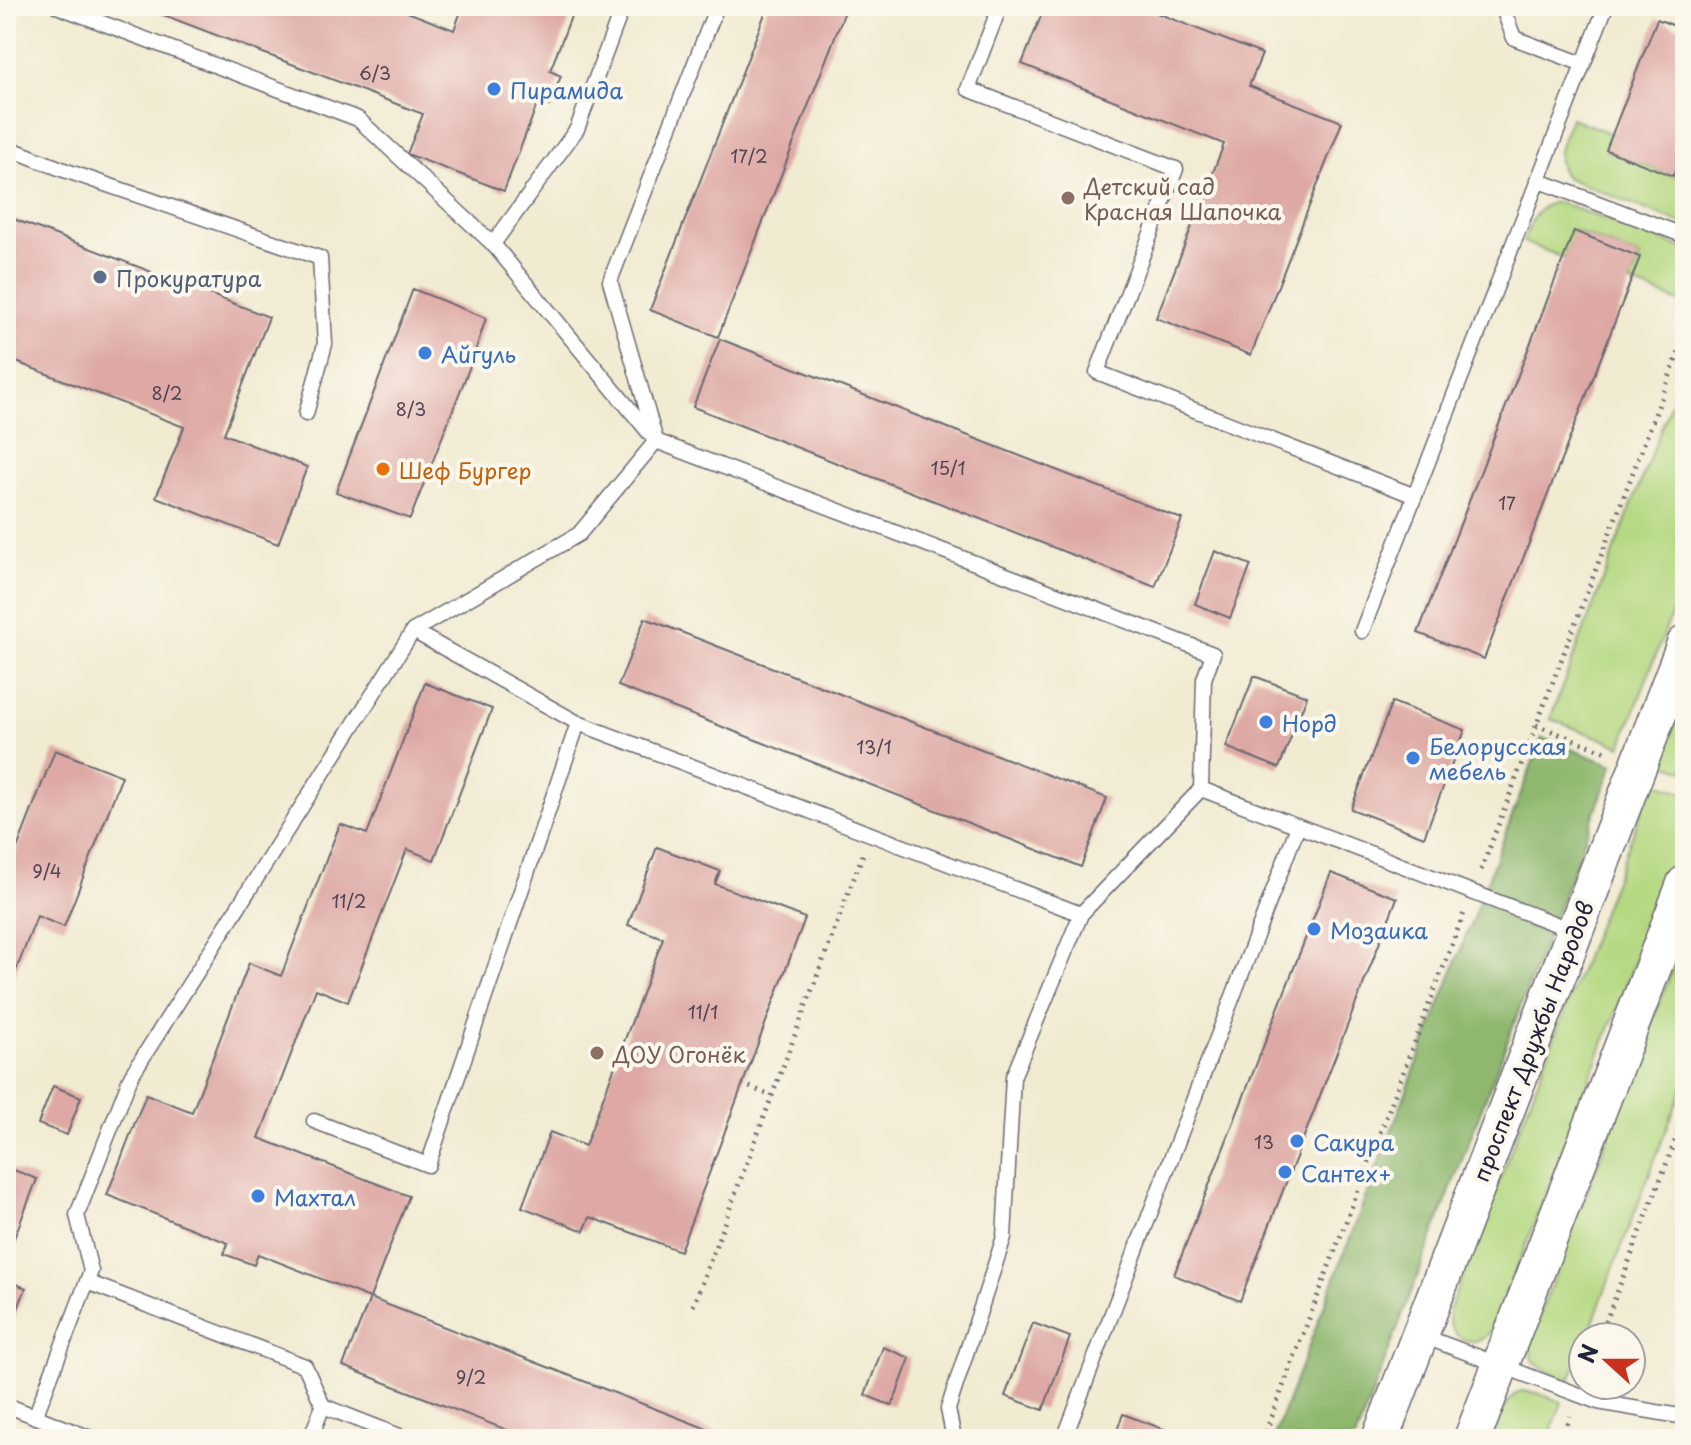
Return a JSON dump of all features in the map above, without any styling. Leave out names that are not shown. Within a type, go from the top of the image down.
[{"type":"street","name":"проспект Дружбы Народов","points":[[1380,1439],[1685,644]]},
{"type":"street","points":[[1472,1439],[1685,884]]},
{"type":"lane","points":[[57,6],[358,119],[493,244],[656,441],[1213,654],[1204,679],[1201,789],[1081,914],[1013,1077],[1004,1237],[948,1409],[954,1439]]},
{"type":"lane","points":[[493,244],[577,129],[623,6]]},
{"type":"lane","points":[[656,441],[610,281],[717,6]]},
{"type":"lane","points":[[1000,6],[968,89],[1176,169],[1097,372],[1415,496]]},
{"type":"lane","points":[[1502,6],[1514,38],[1583,64]]},
{"type":"lane","points":[[1362,631],[1606,6]]},
{"type":"lane","points":[[6,147],[320,258],[325,344],[306,414]]},
{"type":"lane","points":[[1537,180],[1685,236]]},
{"type":"lane","points":[[35,1417],[91,1271],[77,1215],[131,1076],[413,631],[579,534],[656,441]]},
{"type":"lane","points":[[413,631],[578,723],[1081,914]]},
{"type":"lane","points":[[314,1121],[428,1165],[578,723]]},
{"type":"lane","points":[[1201,789],[1575,931]]},
{"type":"lane","points":[[1064,1439],[1298,826]]},
{"type":"lane","points":[[87,1282],[305,1366],[323,1406],[407,1439]]},
{"type":"lane","points":[[1420,1335],[1598,1402],[1685,1417]]},
{"type":"lane","points":[[6,1405],[93,1439]]},
{"type":"lane","points":[[310,1439],[323,1406]]},
{"type":"path","points":[[1536,725],[1617,756]]},
{"type":"path","points":[[693,1306],[871,834]]},
{"type":"path","points":[[742,1084],[772,1096]]},
{"type":"path","points":[[1606,1321],[1685,1115]]},
{"type":"green space","points":[[1571,118],[1613,134],[1607,151],[1673,176],[1680,160],[1685,162],[1685,225],[1567,178],[1559,164],[1559,156]]},
{"type":"green space","points":[[1558,202],[1685,249],[1685,304],[1630,283],[1640,257],[1575,231],[1564,258],[1523,242],[1539,211]]},
{"type":"green space","points":[[1685,366],[1685,579],[1621,746],[1550,719]]},
{"type":"green space","points":[[1685,696],[1685,771],[1660,762]]},
{"type":"green space","points":[[1542,738],[1613,765],[1355,1439],[1273,1439]]},
{"type":"green space","points":[[1653,781],[1685,793],[1685,831],[1494,1328],[1480,1340],[1464,1339],[1452,1329],[1449,1311]]},
{"type":"green space","points":[[1685,936],[1685,1081],[1593,1321],[1567,1321],[1567,1379],[1535,1362],[1531,1356],[1531,1338]]},
{"type":"green space","points":[[1521,1391],[1562,1402],[1548,1439],[1494,1439],[1506,1405]]},
{"type":"building","points":[[140,6],[392,6],[454,30],[463,6],[575,6],[550,71],[561,76],[549,106],[538,102],[504,191],[407,154],[423,114]]},
{"type":"building","points":[[768,6],[847,6],[718,337],[650,310]]},
{"type":"building","points":[[1045,6],[1139,6],[1262,54],[1249,86],[1342,122],[1251,355],[1156,318],[1224,144],[1022,64]]},
{"type":"building","points":[[1657,19],[1685,30],[1685,146],[1673,176],[1606,150]]},
{"type":"building","points":[[6,216],[269,317],[224,434],[307,467],[278,544],[156,497],[184,427],[6,358]]},
{"type":"building","points":[[1574,231],[1640,257],[1484,659],[1418,633]]},
{"type":"building","points":[[413,289],[486,318],[410,519],[336,492]]},
{"type":"building","points":[[720,339],[1182,519],[1155,587],[693,407]]},
{"type":"building","points":[[1215,551],[1251,565],[1230,618],[1195,604]]},
{"type":"building","points":[[645,618],[1107,798],[1081,867],[618,686]]},
{"type":"building","name":"Норд","points":[[1254,676],[1307,696],[1279,768],[1226,747]]},
{"type":"building","points":[[425,683],[492,709],[434,860],[407,849],[348,1002],[316,989],[259,1138],[409,1196],[370,1298],[258,1254],[254,1265],[224,1254],[228,1243],[107,1195],[146,1094],[192,1112],[249,963],[281,976],[340,824],[367,834]]},
{"type":"building","name":"Белорусская мебель","points":[[1392,702],[1465,730],[1424,837],[1351,809]]},
{"type":"building","points":[[55,750],[122,776],[64,927],[37,916],[6,997],[6,877]]},
{"type":"building","points":[[657,847],[720,871],[715,884],[805,918],[680,1251],[590,1217],[584,1231],[522,1207],[550,1132],[585,1146],[663,938],[628,925]]},
{"type":"building","points":[[1331,873],[1397,898],[1240,1301],[1174,1275]]},
{"type":"building","points":[[53,1086],[81,1097],[67,1135],[38,1124]]},
{"type":"building","points":[[6,1167],[37,1179],[9,1251],[6,1250]]},
{"type":"building","points":[[6,1280],[26,1288],[13,1321],[6,1318]]},
{"type":"building","points":[[370,1298],[733,1439],[530,1439],[343,1366]]},
{"type":"building","points":[[1033,1323],[1070,1337],[1043,1410],[1005,1396]]},
{"type":"building","points":[[883,1347],[910,1358],[892,1406],[865,1395]]},
{"type":"building","points":[[1123,1414],[1182,1436],[1181,1439],[1114,1439]]},
{"type":"place","name":"Пирамида","points":[[494,89]]},
{"type":"place","name":"Детский сад Красная Шапочка","points":[[1068,198]]},
{"type":"place","name":"Прокуратура","points":[[100,277]]},
{"type":"place","name":"Айгуль","points":[[425,353]]},
{"type":"place","name":"Шеф Бургер","points":[[383,469]]},
{"type":"place","name":"Норд","points":[[1266,722]]},
{"type":"place","name":"Белорусская мебель","points":[[1413,758]]},
{"type":"place","name":"Мозаика","points":[[1314,929]]},
{"type":"place","name":"ДОУ Огонёк","points":[[597,1053]]},
{"type":"place","name":"Сакура","points":[[1297,1141]]},
{"type":"place","name":"Сантех+","points":[[1285,1172]]},
{"type":"place","name":"Махтал","points":[[258,1196]]}]
